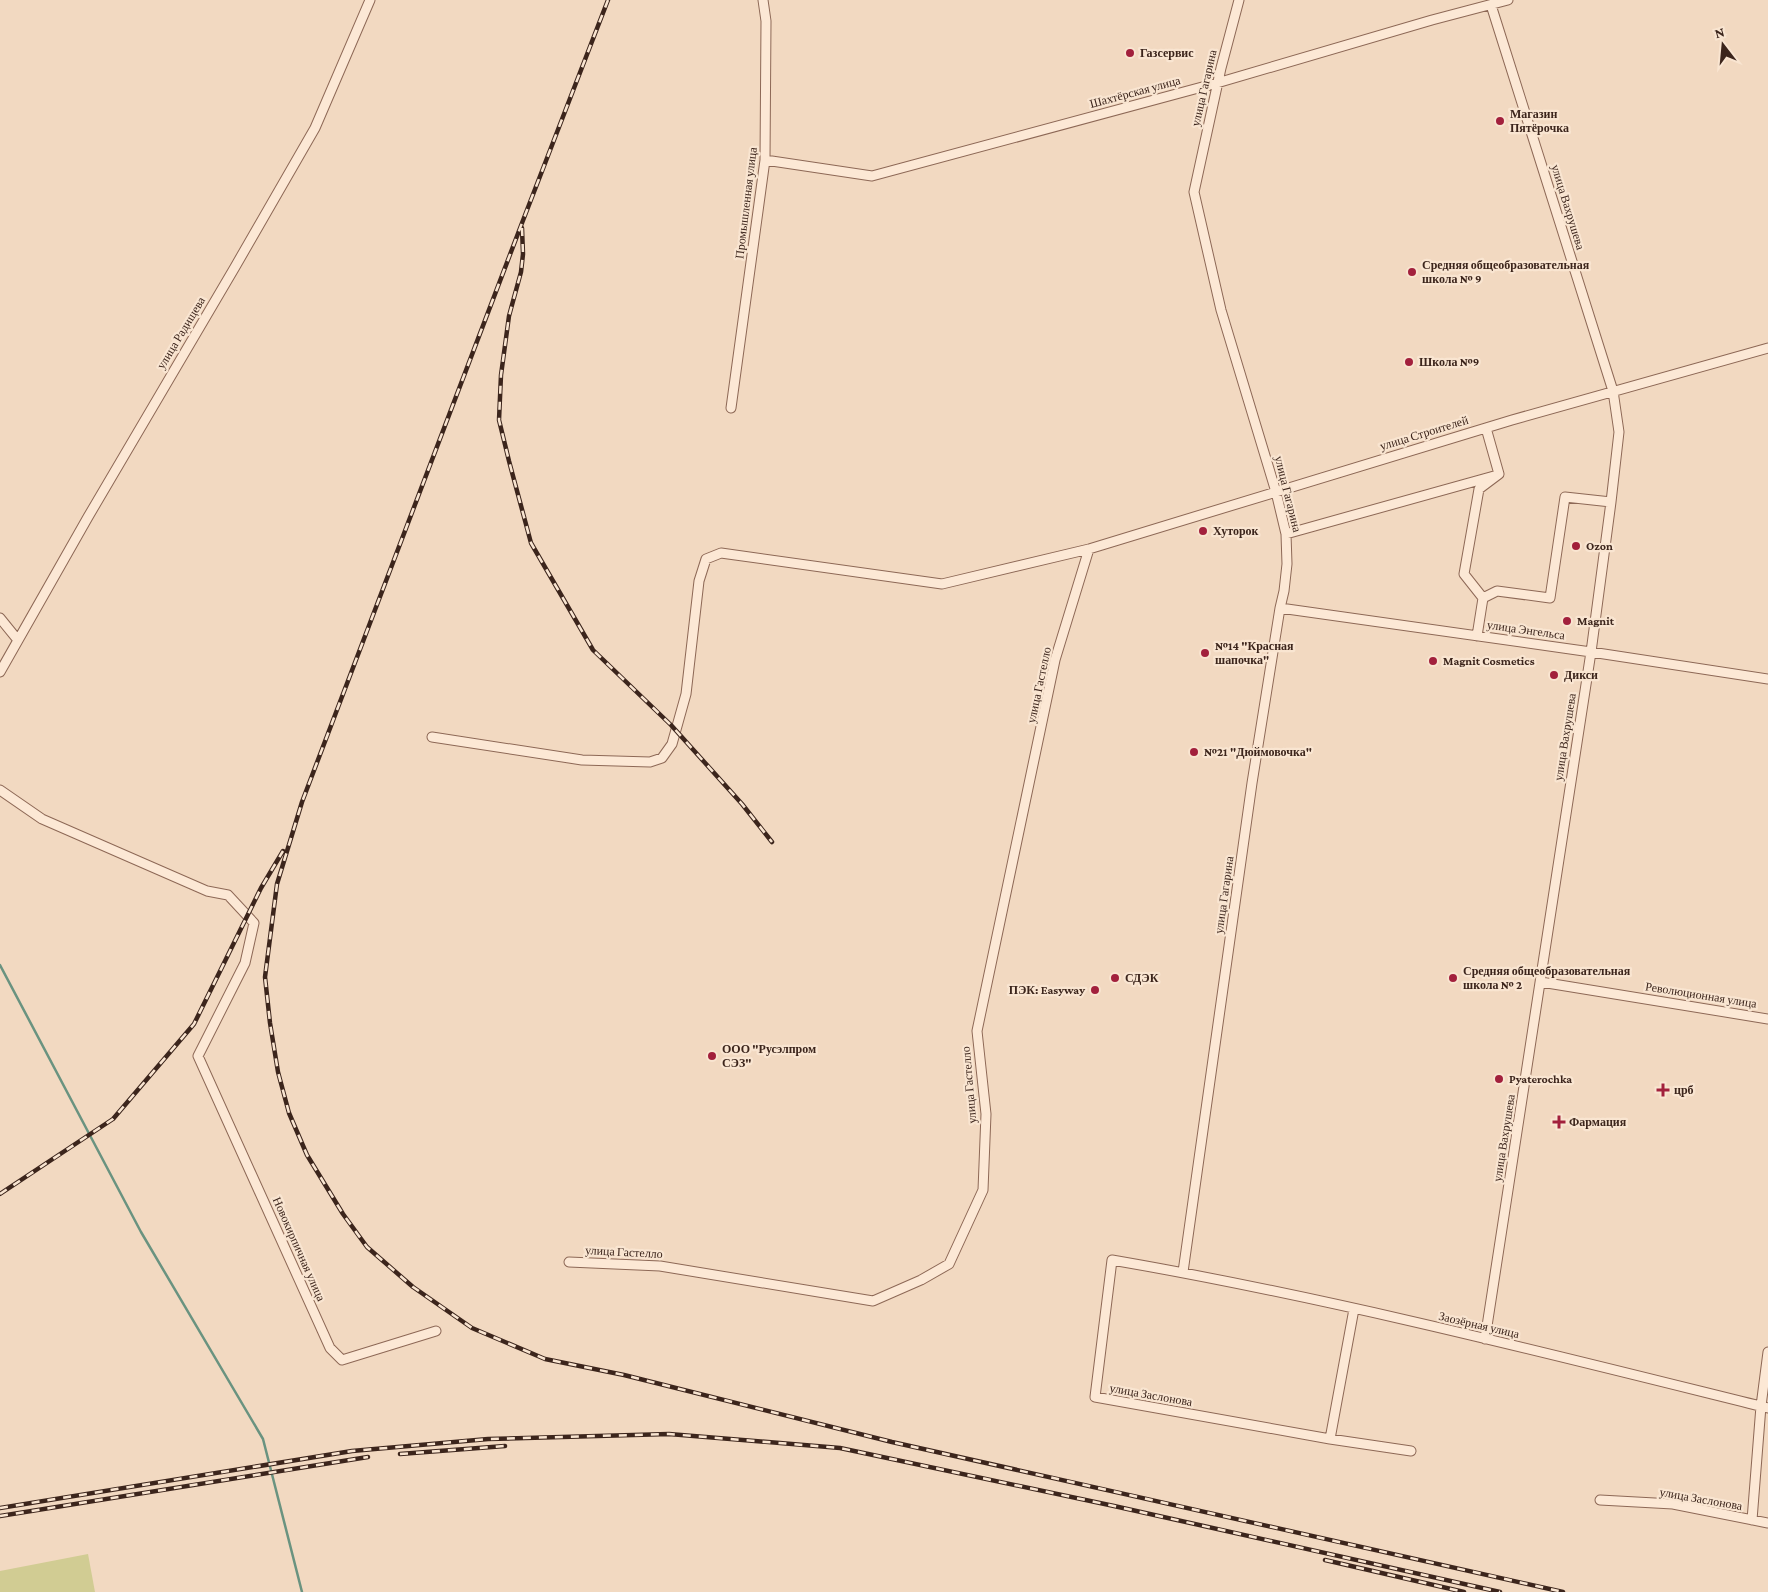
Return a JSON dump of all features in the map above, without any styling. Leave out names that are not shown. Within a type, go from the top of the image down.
[{"type":"street","name":"улица Радищева","points":[[0,672],[315,128],[370,0]]},
{"type":"street","name":"Промышленная улица","points":[[731,408],[765,160],[766,21],[763,0]]},
{"type":"street","name":"улица Гагарина","points":[[1183,1272],[1252,783],[1287,564],[1286,534],[1276,492],[1221,310],[1194,192],[1217,83],[1240,0]]},
{"type":"street","name":"Шахтёрская улица","points":[[765,160],[872,176],[1217,83],[1508,0]]},
{"type":"street","name":"улица Вахрушева","points":[[1485,1339],[1591,652],[1619,432],[1613,391],[1492,5]]},
{"type":"street","name":"улица Строителей","points":[[432,737],[582,760],[650,762],[662,758],[672,744],[686,694],[699,581],[706,559],[721,553],[942,584],[1089,548],[1486,428],[1768,348]]},
{"type":"street","points":[[1486,428],[1499,474]]},
{"type":"street","points":[[1286,534],[1499,474]]},
{"type":"street","points":[[1477,636],[1483,598],[1464,574],[1478,489],[1499,474]]},
{"type":"street","points":[[1483,598],[1497,591],[1550,598],[1565,498],[1611,502]]},
{"type":"street","name":"улица Гастелло","points":[[569,1262],[660,1266],[873,1301],[921,1280],[949,1264],[983,1190],[986,1114],[977,1031],[1056,660],[1089,548]]},
{"type":"street","name":"улица Энгельса","points":[[1280,608],[1768,679]]},
{"type":"street","points":[[0,618],[18,639]]},
{"type":"street","name":"Новокирпичная улица","points":[[0,790],[42,819],[207,891],[228,895],[254,923],[245,963],[198,1056],[330,1348],[342,1360],[436,1331]]},
{"type":"street","name":"Революционная улица","points":[[1541,982],[1768,1019]]},
{"type":"street","name":"улица Заслонова","points":[[1183,1272],[1112,1260],[1095,1397],[1330,1439],[1411,1451]]},
{"type":"street","name":"Заозёрная улица","points":[[1183,1272],[1485,1339],[1765,1407]]},
{"type":"street","points":[[1330,1439],[1354,1309]]},
{"type":"street","points":[[1752,1520],[1765,1407],[1768,1352]]},
{"type":"street","name":"улица Заслонова","points":[[1600,1500],[1673,1504],[1768,1523]]},
{"type":"shaded area","points":[[88,1554],[95,1592],[0,1592],[0,1571]]},
{"type":"waterway","points":[[0,965],[141,1232],[263,1439],[302,1592]]},
{"type":"railway","points":[[608,0],[302,802],[277,884],[265,977],[270,1023],[278,1072],[289,1113],[307,1155],[343,1214],[367,1247],[413,1287],[472,1328],[545,1359],[624,1375],[892,1442],[1563,1592]]},
{"type":"railway","points":[[522,228],[523,254],[521,272],[509,316],[501,375],[499,420],[531,543],[593,650],[671,725],[742,804],[772,842]]},
{"type":"railway","points":[[0,1194],[113,1119],[194,1024],[261,888],[283,851]]},
{"type":"railway","points":[[0,1508],[352,1451],[488,1439],[669,1434],[840,1448],[1114,1506],[1500,1592]]},
{"type":"railway","points":[[400,1454],[505,1446]]},
{"type":"railway","points":[[0,1516],[368,1457]]},
{"type":"railway","points":[[1325,1560],[1464,1592]]},
{"type":"place","name":"Газсервис","points":[[1130,53]]},
{"type":"place","name":"Магазин Пятёрочка","points":[[1500,121]]},
{"type":"place","name":"Средняя общеобразовательная школа № 9","points":[[1412,272]]},
{"type":"place","name":"Школа №9","points":[[1409,362]]},
{"type":"place","name":"Хуторок","points":[[1203,531]]},
{"type":"place","name":"Ozon","points":[[1576,546]]},
{"type":"place","name":"Magnit","points":[[1567,621]]},
{"type":"place","name":"№14 \"Красная шапочка\"","points":[[1205,653]]},
{"type":"place","name":"Magnit Cosmetics","points":[[1433,661]]},
{"type":"place","name":"Дикси","points":[[1554,675]]},
{"type":"place","name":"№21 \"Дюймовочка\"","points":[[1194,752]]},
{"type":"place","name":"СДЭК","points":[[1115,978]]},
{"type":"place","name":"Средняя общеобразовательная школа № 2","points":[[1453,978]]},
{"type":"place","name":"ПЭК: Easyway","points":[[1095,990]]},
{"type":"place","name":"ООО \"Русэлпром СЭЗ\"","points":[[712,1056]]},
{"type":"place","name":"Pyaterochka","points":[[1499,1079]]},
{"type":"place","name":"црб","points":[[1663,1090]]},
{"type":"place","name":"Фармация","points":[[1559,1122]]}]
